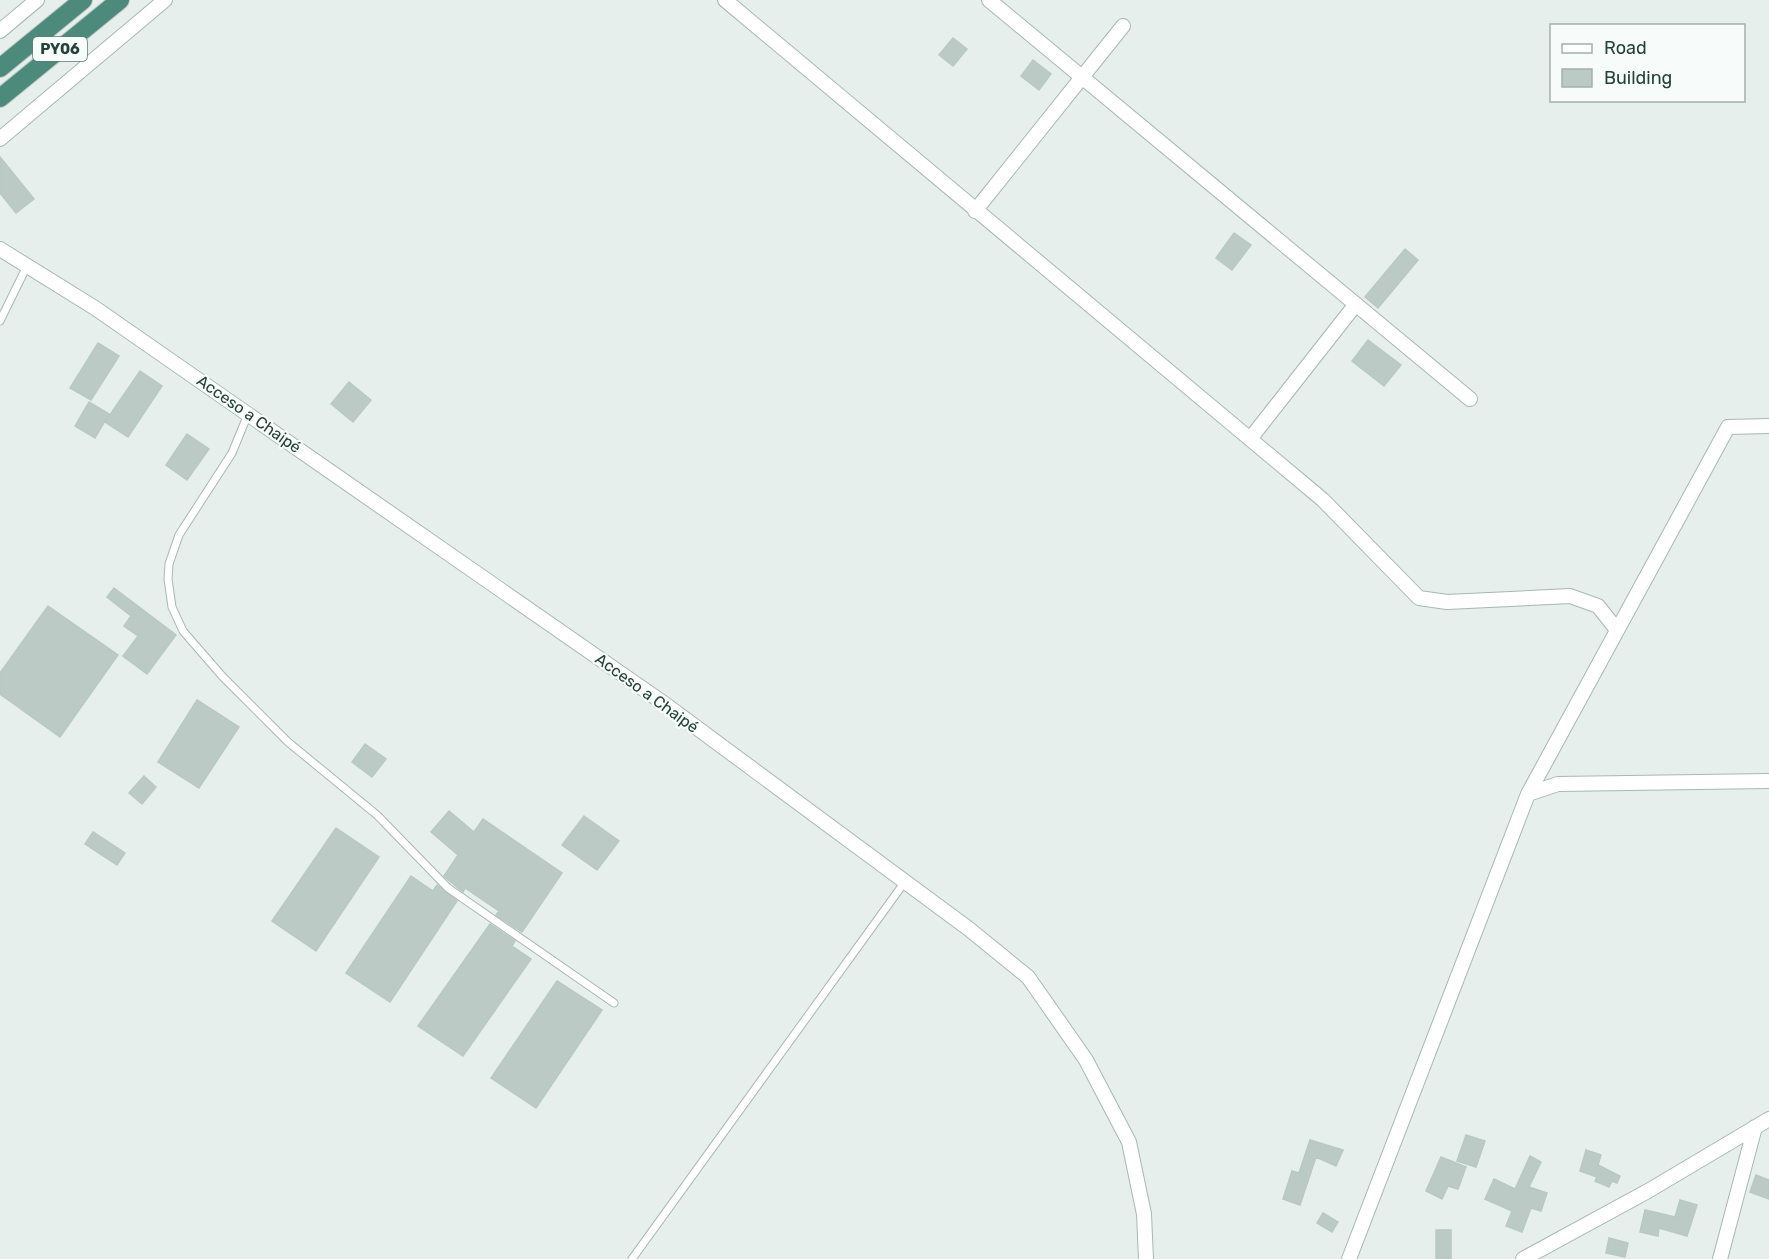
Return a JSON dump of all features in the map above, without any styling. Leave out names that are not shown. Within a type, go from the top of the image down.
[{"type":"highway","name":"PY06","points":[[0,68],[83,0]]},
{"type":"highway","name":"PY06","points":[[0,98],[120,0]]},
{"type":"street","points":[[0,31],[37,0]]},
{"type":"street","points":[[0,139],[165,0]]},
{"type":"street","points":[[725,0],[1323,500],[1419,598],[1447,602],[1570,596],[1598,606],[1617,630]]},
{"type":"street","points":[[990,0],[1470,399]]},
{"type":"street","points":[[975,211],[1124,26]]},
{"type":"street","name":"Acceso a Chaipé","points":[[0,249],[95,308],[662,702],[969,929],[1028,977],[1086,1060],[1128,1142],[1144,1214],[1150,1258]]},
{"type":"street","points":[[1250,439],[1356,304]]},
{"type":"street","points":[[1349,1259],[1528,794],[1728,427],[1769,426]]},
{"type":"street","points":[[1528,794],[1558,784],[1769,781]]},
{"type":"street","points":[[1531,1257],[1769,1119]]},
{"type":"street","points":[[1720,1259],[1755,1127]]},
{"type":"lane","points":[[0,321],[27,266]]},
{"type":"lane","points":[[248,414],[232,453],[178,535],[173,549],[168,579],[169,594],[183,631],[254,710],[377,815],[448,888],[614,1003]]},
{"type":"lane","points":[[632,1259],[904,883]]},
{"type":"building","points":[[953,38],[967,49],[953,66],[939,55]]},
{"type":"building","points":[[1033,60],[1051,74],[1039,90],[1021,76]]},
{"type":"building","points":[[0,157],[34,199],[16,213],[0,193]]},
{"type":"building","points":[[1234,233],[1251,245],[1232,270],[1216,258]]},
{"type":"building","points":[[1405,249],[1418,260],[1378,308],[1365,297]]},
{"type":"building","points":[[1368,340],[1401,365],[1384,386],[1352,361]]},
{"type":"building","points":[[98,343],[119,356],[91,400],[70,388]]},
{"type":"building","points":[[140,371],[162,386],[128,437],[105,422]]},
{"type":"building","points":[[349,382],[371,400],[353,422],[331,404]]},
{"type":"building","points":[[89,402],[109,414],[95,438],[75,426]]},
{"type":"building","points":[[187,434],[209,449],[187,480],[166,465]]},
{"type":"building","points":[[114,588],[176,635],[147,674],[123,656],[138,636],[124,626],[131,616],[107,597]]},
{"type":"building","points":[[48,606],[118,655],[60,737],[0,694],[0,673]]},
{"type":"building","points":[[197,700],[239,727],[199,788],[158,762]]},
{"type":"building","points":[[365,744],[386,759],[372,777],[352,762]]},
{"type":"building","points":[[144,776],[156,787],[142,804],[129,793]]},
{"type":"building","points":[[449,811],[474,832],[483,819],[562,873],[522,932],[496,915],[499,911],[465,888],[463,892],[444,876],[458,855],[431,832]]},
{"type":"building","points":[[584,816],[619,841],[597,870],[562,845]]},
{"type":"building","points":[[336,828],[379,857],[316,951],[272,921]]},
{"type":"building","points":[[93,832],[125,853],[117,865],[85,844]]},
{"type":"building","points":[[411,876],[433,891],[437,885],[457,901],[390,1002],[346,973]]},
{"type":"building","points":[[490,924],[515,941],[512,946],[531,959],[463,1056],[418,1026]]},
{"type":"building","points":[[557,981],[602,1010],[536,1108],[491,1078]]},
{"type":"building","points":[[1466,1135],[1485,1141],[1476,1167],[1457,1161]]},
{"type":"building","points":[[1310,1140],[1343,1150],[1336,1166],[1316,1157],[1300,1205],[1283,1199],[1292,1171],[1299,1173]]},
{"type":"building","points":[[1586,1150],[1601,1155],[1598,1165],[1620,1176],[1617,1183],[1612,1181],[1609,1187],[1595,1181],[1597,1177],[1580,1171]]},
{"type":"building","points":[[1530,1156],[1541,1162],[1529,1187],[1547,1193],[1541,1211],[1531,1208],[1522,1232],[1506,1226],[1512,1211],[1485,1199],[1494,1179],[1515,1189]]},
{"type":"building","points":[[1441,1157],[1466,1167],[1458,1189],[1448,1186],[1442,1199],[1426,1191]]},
{"type":"building","points":[[1756,1175],[1769,1180],[1769,1199],[1750,1192]]},
{"type":"building","points":[[1680,1200],[1697,1205],[1687,1236],[1659,1228],[1658,1236],[1640,1232],[1645,1210],[1675,1217]]},
{"type":"building","points":[[1323,1213],[1338,1222],[1332,1232],[1317,1223]]},
{"type":"building","points":[[1436,1230],[1451,1230],[1451,1259],[1436,1259]]},
{"type":"building","points":[[1609,1238],[1628,1243],[1625,1257],[1606,1253]]}]
